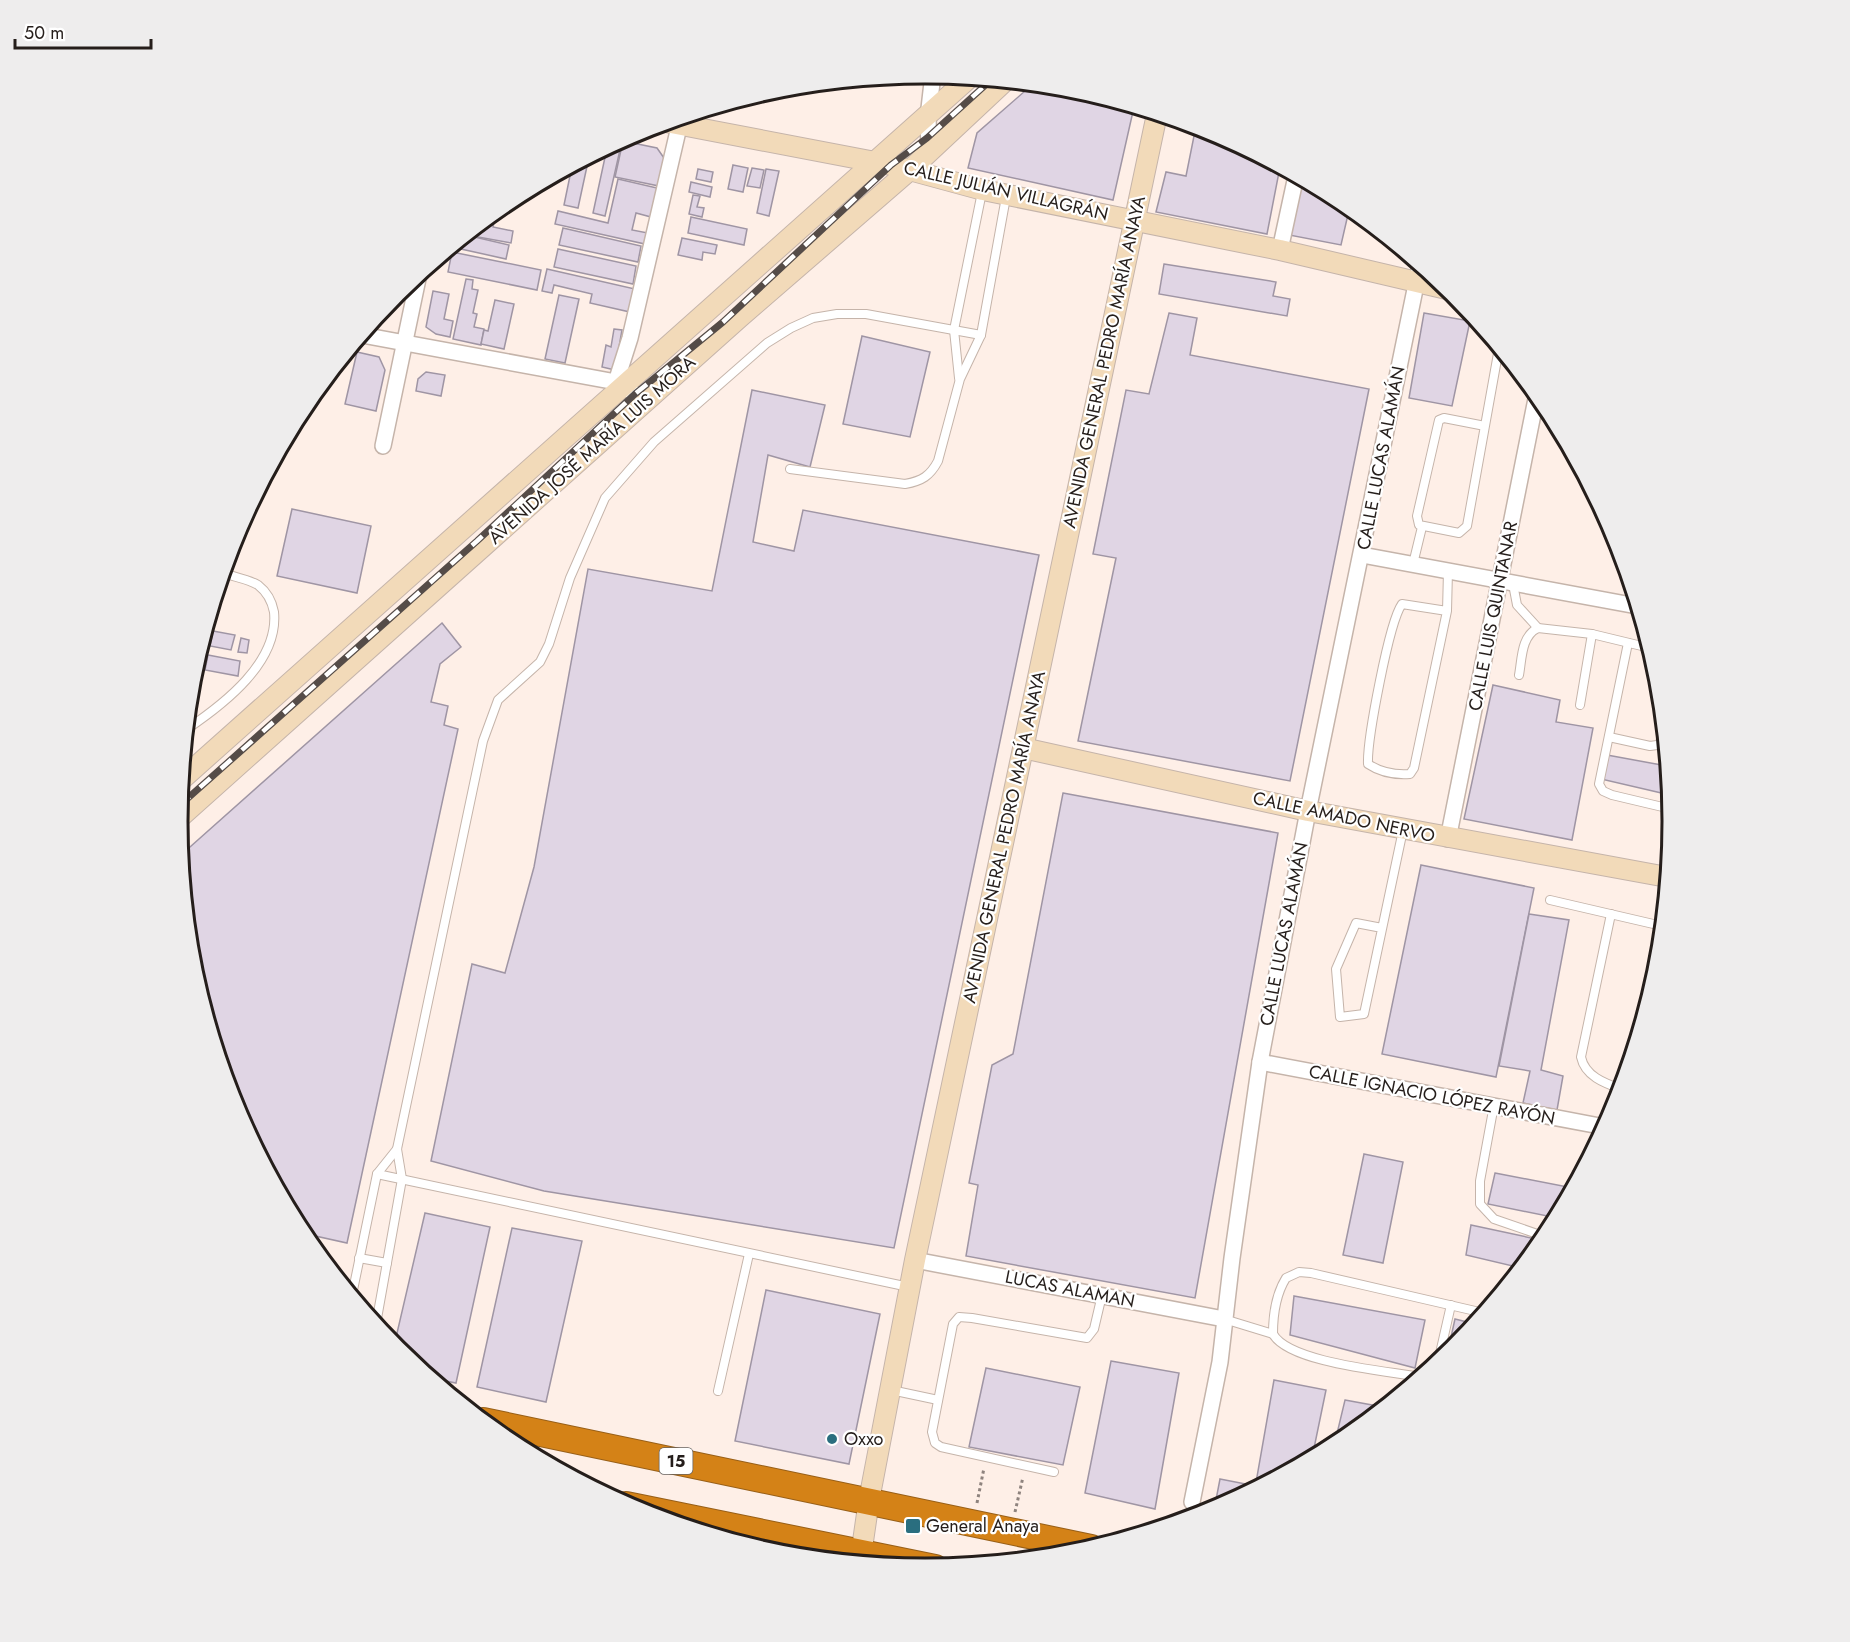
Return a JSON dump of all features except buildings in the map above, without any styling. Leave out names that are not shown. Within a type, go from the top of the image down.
[{"type":"highway","name":"15","points":[[501,1424],[1071,1544]]},
{"type":"highway","points":[[688,1519],[838,1553]]},
{"type":"street","points":[[929,152],[928,117],[932,84]]},
{"type":"street","name":"AVENIDA JOSÉ MARÍA LUIS MORA","points":[[190,772],[620,384],[873,162],[928,117],[961,86]]},
{"type":"street","name":"AVENIDA JOSÉ MARÍA LUIS MORA","points":[[188,810],[643,403],[911,170],[997,88]]},
{"type":"street","name":"AVENIDA GENERAL PEDRO MARÍA ANAYA","points":[[861,1555],[869,1500],[909,1287],[1155,121]]},
{"type":"street","name":"CALLE JULIÁN VILLAGRÁN","points":[[685,124],[911,170],[1006,195],[1280,250],[1418,274]]},
{"type":"street","points":[[620,384],[674,128]]},
{"type":"street","points":[[1280,250],[1294,183]]},
{"type":"street","name":"CALLE LUCAS ALAMÁN","points":[[1192,1502],[1213,1406],[1260,1062],[1308,811],[1418,274]]},
{"type":"street","points":[[383,446],[416,289]]},
{"type":"street","points":[[370,336],[620,384],[643,403]]},
{"type":"street","name":"CALLE LUIS QUINTANAR","points":[[1448,839],[1507,581],[1535,407]]},
{"type":"street","points":[[1362,555],[1629,605]]},
{"type":"street","name":"CALLE AMADO NERVO","points":[[1023,748],[1308,811],[1448,839],[1659,877]]},
{"type":"street","name":"CALLE IGNACIO LÓPEZ RAYÓN","points":[[1260,1062],[1596,1125]]},
{"type":"street","name":"LUCAS ALAMAN","points":[[915,1260],[1224,1319]]},
{"type":"lane","points":[[960,379],[954,330],[983,190]]},
{"type":"lane","points":[[790,469],[905,484],[920,481],[932,473],[938,461],[960,379],[981,335],[1006,195]]},
{"type":"lane","points":[[378,1314],[402,1179],[398,1149],[483,741],[498,700],[540,662],[549,644],[570,578],[604,498],[654,442],[767,344],[791,328],[813,318],[837,314],[866,314],[981,335]]},
{"type":"lane","points":[[1485,426],[1444,418],[1439,420],[1417,516],[1417,522],[1422,527],[1459,533],[1464,531],[1485,426],[1497,357]]},
{"type":"lane","points":[[1413,564],[1422,527]]},
{"type":"lane","points":[[1447,611],[1409,604],[1402,604],[1398,609],[1390,633],[1369,744],[1368,764],[1374,768],[1403,775],[1410,774],[1414,768],[1447,611],[1448,571]]},
{"type":"lane","points":[[194,723],[244,680],[271,642],[275,624],[273,605],[267,593],[256,584],[230,575]]},
{"type":"lane","points":[[1507,581],[1517,605],[1538,628]]},
{"type":"lane","points":[[1520,675],[1525,643],[1532,631],[1538,628],[1592,634],[1641,646]]},
{"type":"lane","points":[[1580,705],[1592,634]]},
{"type":"lane","points":[[1628,643],[1598,778],[1603,791],[1620,798],[1661,807]]},
{"type":"lane","points":[[1609,736],[1650,746],[1658,745]]},
{"type":"lane","points":[[1382,928],[1356,923],[1336,969],[1340,1017],[1364,1014],[1403,830]]},
{"type":"lane","points":[[1550,900],[1655,924]]},
{"type":"lane","points":[[1611,914],[1581,1057],[1583,1066],[1589,1073],[1613,1085]]},
{"type":"lane","points":[[1494,1105],[1480,1181],[1480,1204],[1494,1219],[1536,1233]]},
{"type":"lane","points":[[354,1286],[377,1174],[398,1149]]},
{"type":"lane","points":[[377,1174],[909,1287]]},
{"type":"lane","points":[[718,1391],[749,1254]]},
{"type":"lane","points":[[359,1258],[387,1263]]},
{"type":"lane","points":[[1273,1334],[1282,1284],[1286,1278],[1299,1272],[1475,1311]]},
{"type":"lane","points":[[1054,1472],[941,1447],[935,1443],[932,1432],[955,1320],[972,1318],[1087,1338],[1094,1329],[1102,1295]]},
{"type":"lane","points":[[1442,1346],[1451,1305]]},
{"type":"lane","points":[[1224,1319],[1273,1334],[1284,1347],[1311,1356],[1411,1375]]},
{"type":"lane","points":[[890,1389],[938,1400]]},
{"type":"path","points":[[972,1523],[987,1457]]},
{"type":"path","points":[[1011,1531],[1025,1466]]},
{"type":"railway","points":[[189,797],[477,541],[635,394],[723,322],[891,165],[927,138],[983,87]]},
{"type":"place","name":"Oxxo","points":[[832,1439]]},
{"type":"place","name":"General Anaya","points":[[913,1526]]}]
